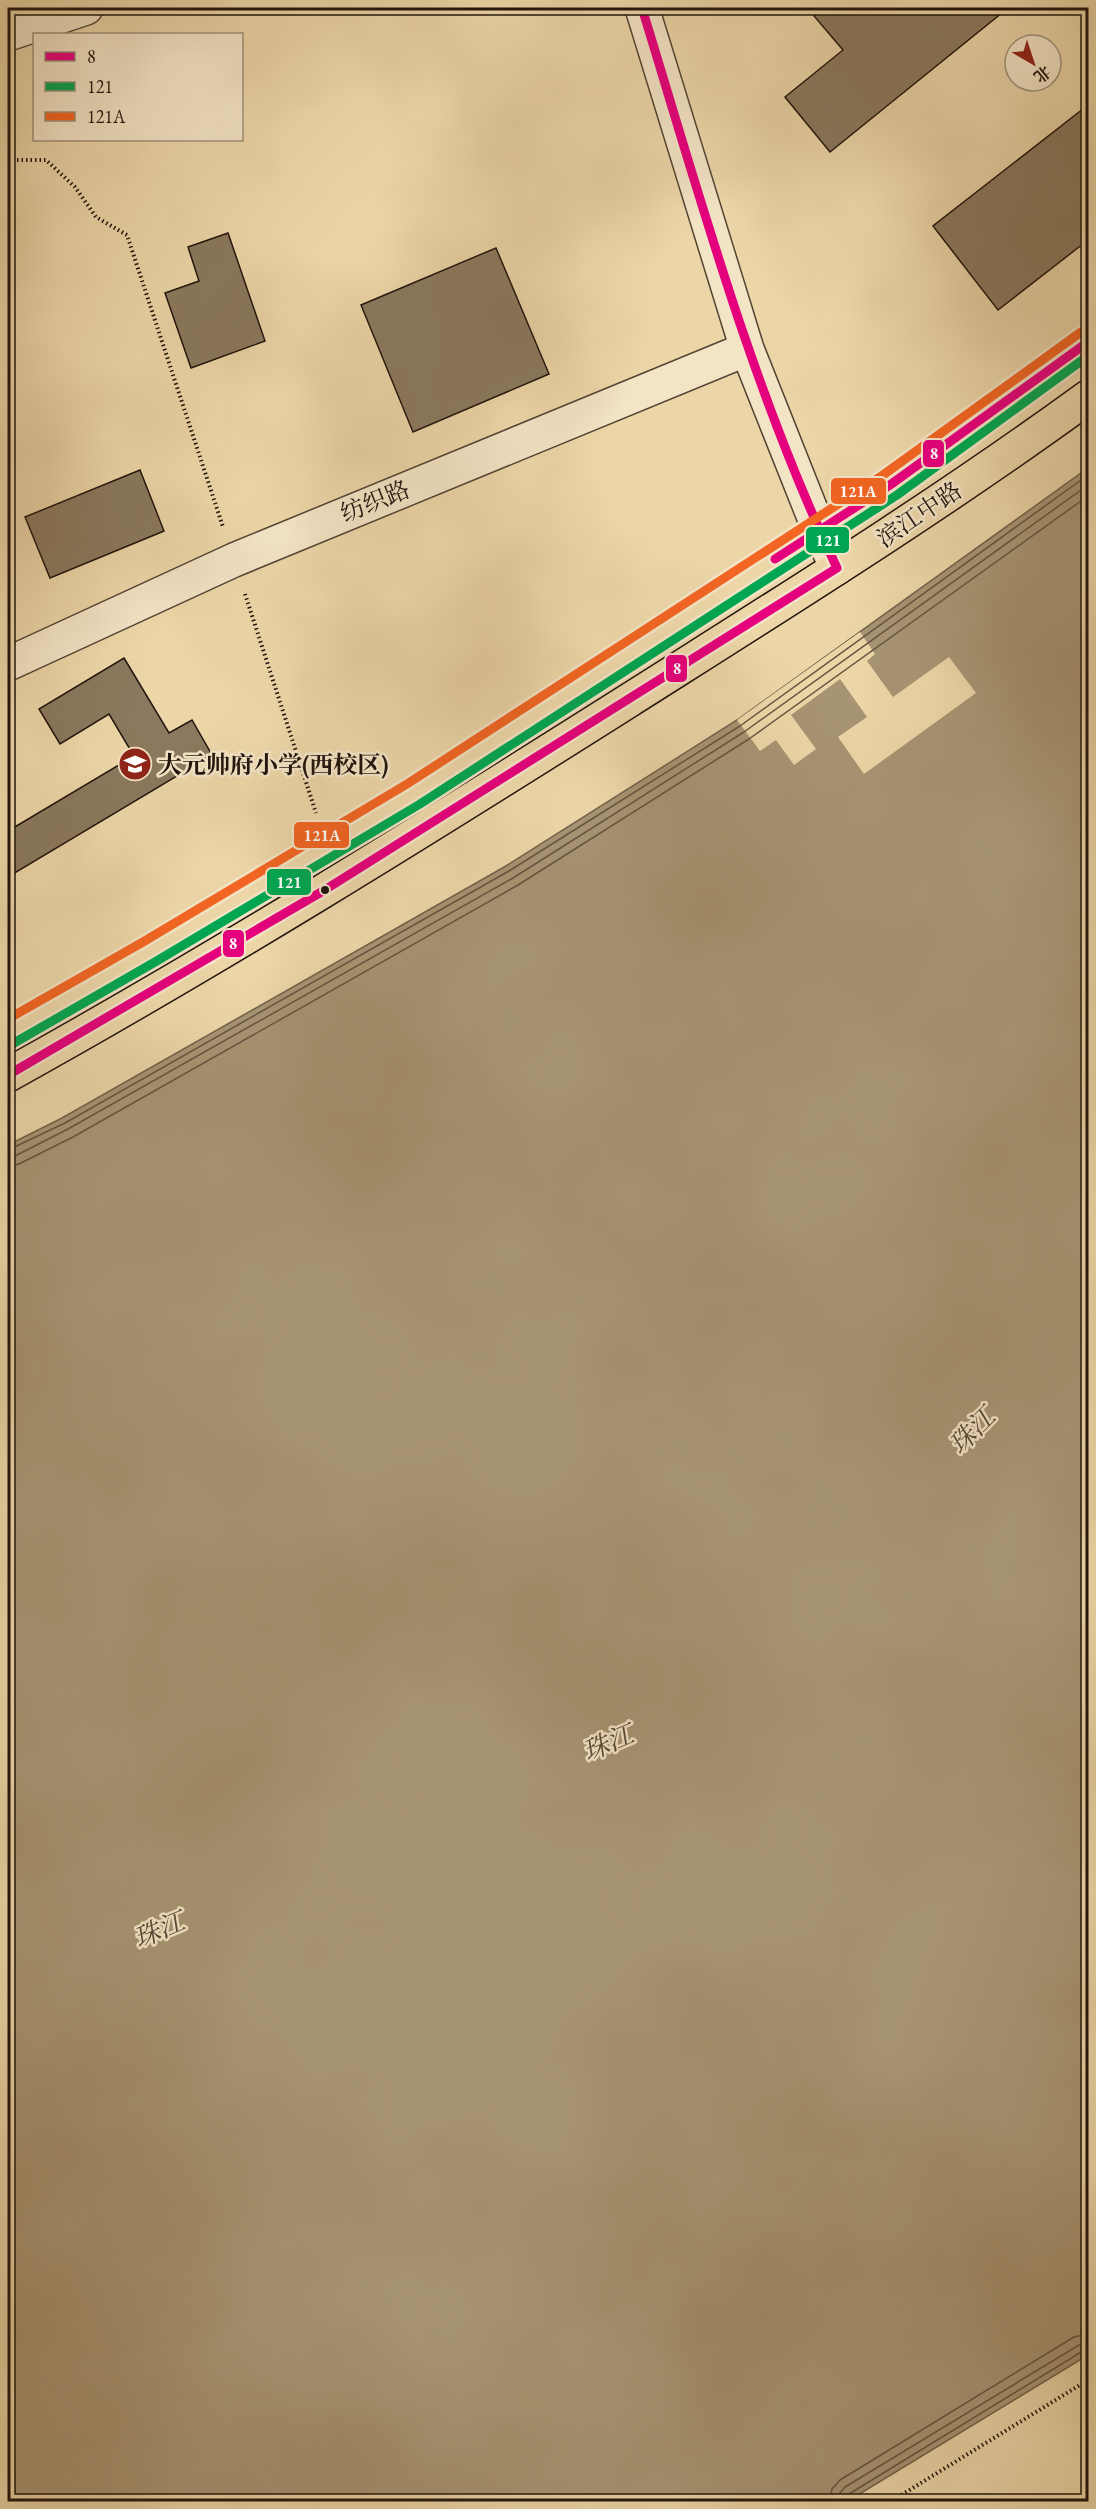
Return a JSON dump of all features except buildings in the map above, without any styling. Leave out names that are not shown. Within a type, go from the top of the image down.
[{"type":"main road","name":"滨江中路","points":[[8,1033],[159,946],[413,794],[890,485],[1089,342]]},
{"type":"main road","name":"滨江中路","points":[[8,1075],[119,1013],[388,853],[837,568],[968,482],[1089,397]]},
{"type":"street","points":[[8,34],[86,8]]},
{"type":"street","points":[[642,8],[747,349],[819,530],[837,568]]},
{"type":"street","name":"纺织路","points":[[8,664],[234,560],[747,349]]},
{"type":"path","points":[[8,160],[46,160],[75,187],[96,217],[128,235],[326,846]]},
{"type":"path","points":[[890,2502],[1089,2380]]},
{"type":"water","name":"珠江","points":[[1088,468],[1088,2355],[848,2501],[8,2502],[8,1145],[62,1118],[506,866],[737,720]]},
{"type":"pier","points":[[860,632],[875,654],[867,661],[893,697],[949,657],[976,693],[864,774],[838,737],[867,717],[840,679],[791,715],[816,749],[794,765],[776,740],[760,751],[737,720]]},
{"type":"transit line","name":"8","points":[[8,1075],[323,891],[837,568],[779,432],[753,362],[729,292],[642,8]]},
{"type":"transit line","name":"121A","points":[[8,1019],[143,942],[407,784],[883,475],[1081,332]]},
{"type":"transit line","name":"8","points":[[775,559],[890,485],[1088,342]]},
{"type":"transit line","name":"121","points":[[14,1043],[420,804],[897,495],[1088,356]]},
{"type":"place","name":"大元帅府小学(西校区)","points":[[135,764]]}]
